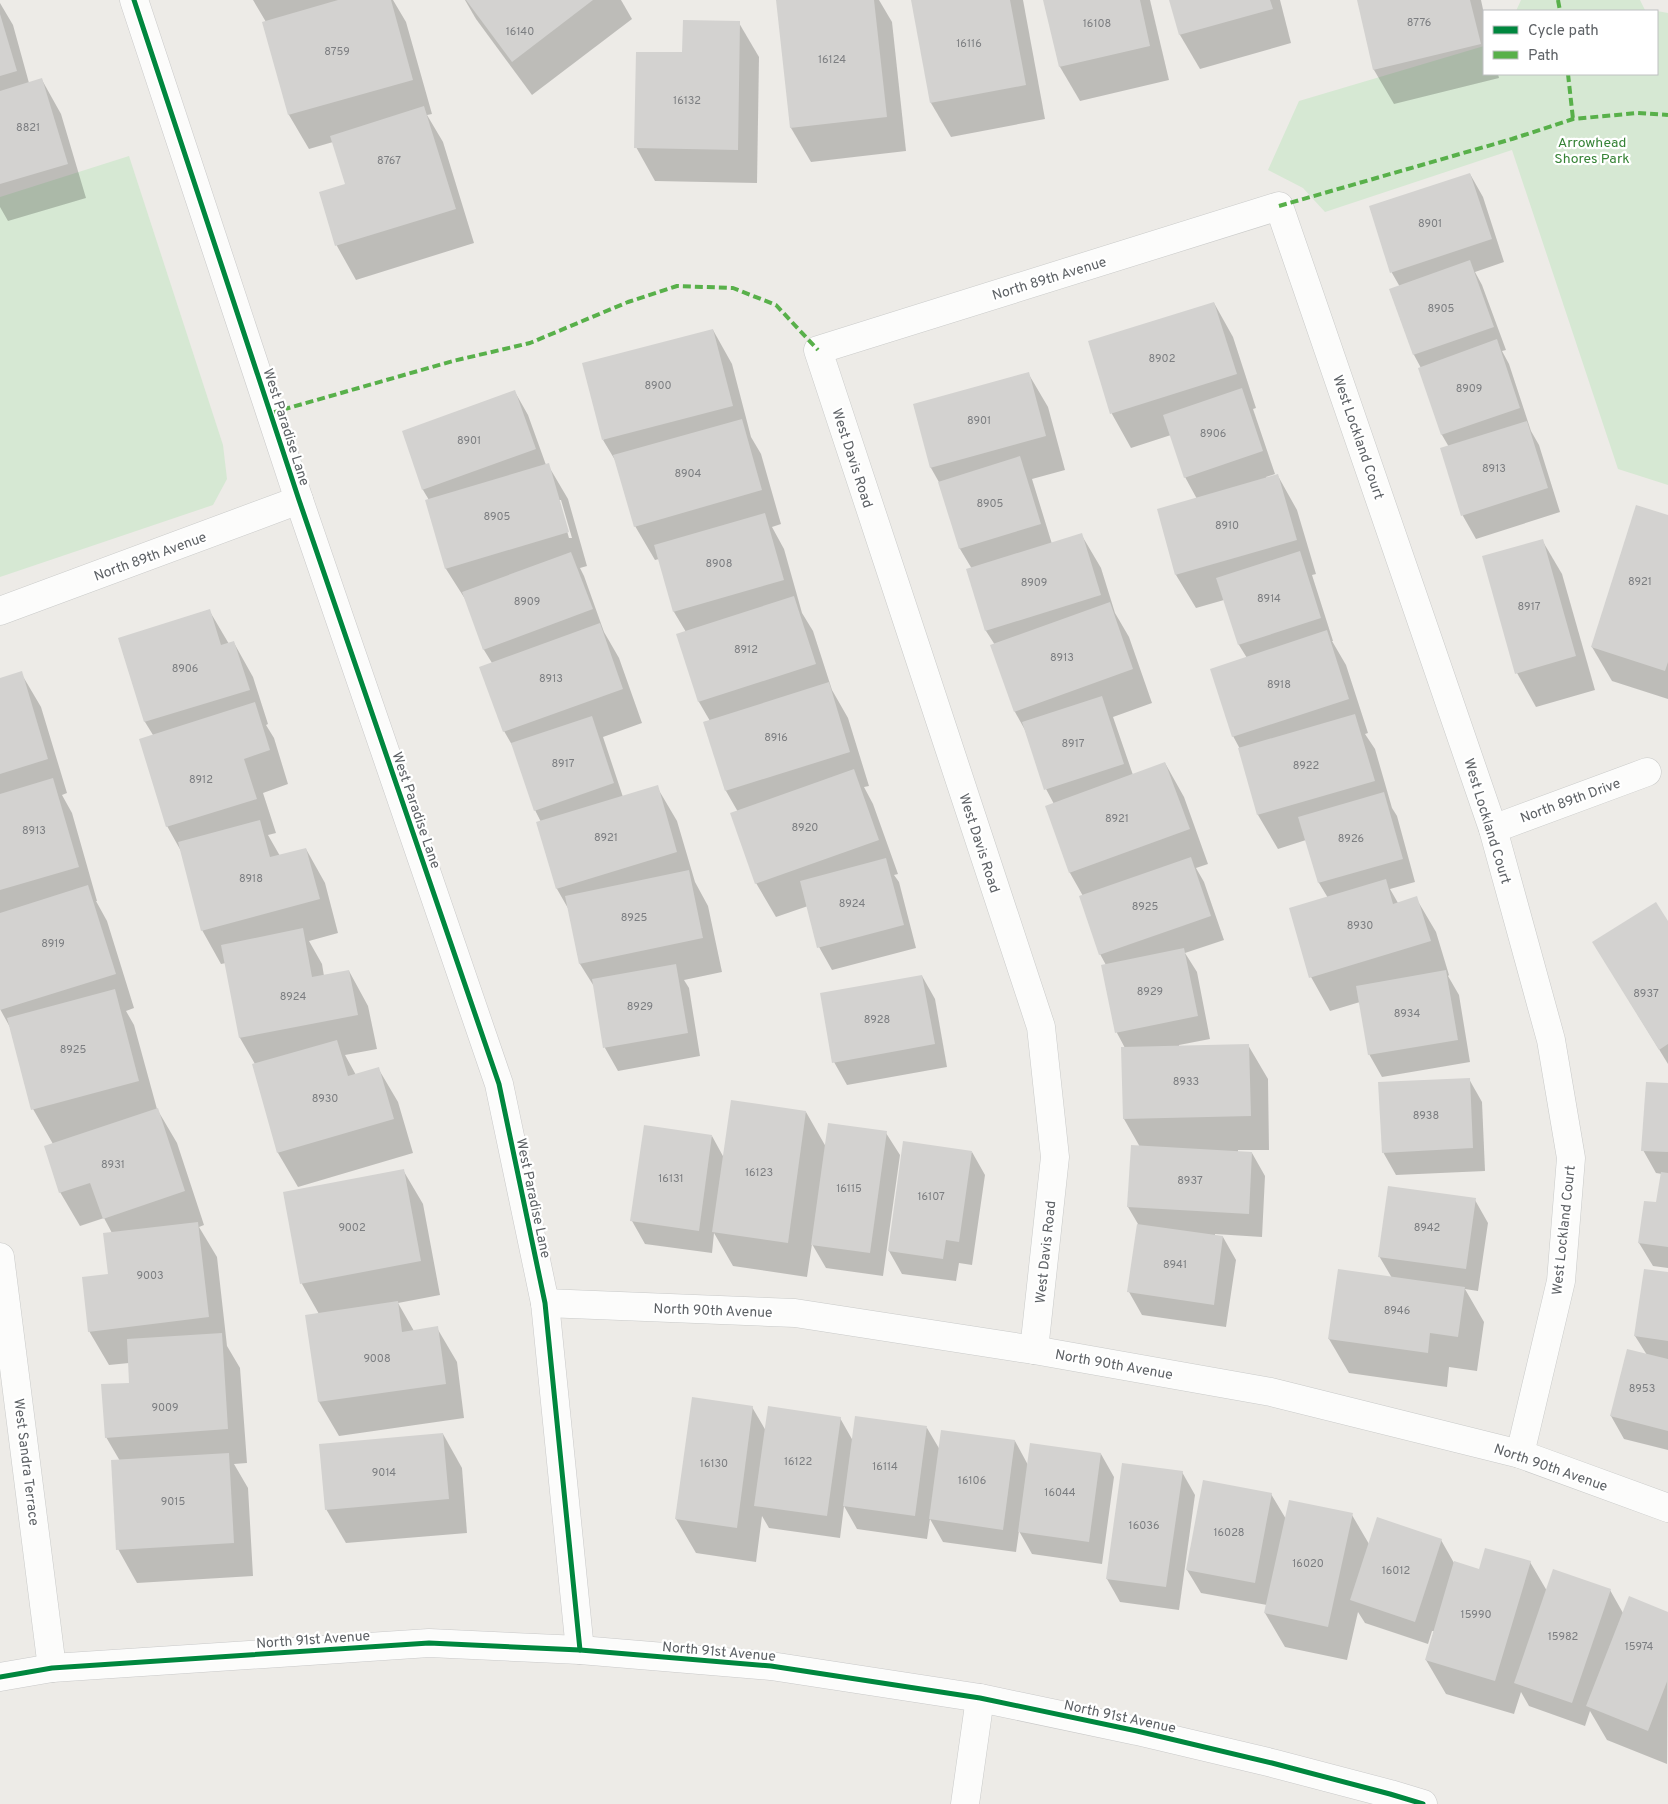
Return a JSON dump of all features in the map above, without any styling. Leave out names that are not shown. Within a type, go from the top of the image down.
[{"type":"street","name":"West Paradise Lane","points":[[134,0],[299,500],[499,1084],[545,1303],[580,1650]]},
{"type":"street","name":"North 89th Avenue","points":[[818,350],[1280,206]]},
{"type":"street","name":"West Lockland Court","points":[[1280,206],[1493,829],[1551,1040],[1571,1158],[1561,1281],[1520,1454]]},
{"type":"street","name":"West Davis Road","points":[[818,350],[1041,1027],[1055,1157],[1034,1350]]},
{"type":"street","name":"North 89th Avenue","points":[[0,611],[299,500]]},
{"type":"street","name":"North 89th Drive","points":[[1493,829],[1647,772]]},
{"type":"street","name":"West Sandra Terrace","points":[[0,1257],[52,1668]]},
{"type":"street","name":"North 90th Avenue","points":[[545,1303],[794,1313],[1034,1350],[1271,1392],[1520,1454],[1668,1508]]},
{"type":"street","name":"North 91st Avenue","points":[[0,1677],[52,1668],[429,1643],[580,1650],[771,1666],[980,1698],[1137,1731],[1272,1763],[1423,1804]]},
{"type":"street","points":[[965,1804],[980,1698]]},
{"type":"green space","points":[[1521,0],[1640,0],[1645,10],[1516,10]]},
{"type":"green space","name":"Arrowhead Shores Park","points":[[1658,11],[1668,13],[1668,485],[1618,469],[1512,150],[1325,212],[1303,188],[1268,170],[1299,101],[1483,46],[1483,75],[1658,75]]},
{"type":"green space","points":[[129,156],[223,445],[227,479],[213,505],[0,577],[0,197]]},
{"type":"building","points":[[338,0],[391,0],[413,80],[288,115],[262,22]]},
{"type":"building","points":[[466,0],[593,0],[512,62]]},
{"type":"building","points":[[776,0],[874,0],[887,117],[790,128]]},
{"type":"building","points":[[911,0],[1010,0],[1026,85],[930,103]]},
{"type":"building","points":[[1043,0],[1140,0],[1150,46],[1059,67]]},
{"type":"building","points":[[1169,0],[1270,0],[1273,9],[1179,35]]},
{"type":"building","points":[[1357,0],[1470,0],[1481,44],[1373,70]]},
{"type":"building","points":[[0,14],[17,71],[0,76]]},
{"type":"building","points":[[683,20],[740,21],[738,150],[634,148],[636,52],[682,52]]},
{"type":"building","points":[[42,78],[68,164],[0,184],[0,91]]},
{"type":"building","points":[[424,106],[456,209],[335,246],[319,192],[345,184],[330,136]]},
{"type":"building","points":[[1470,173],[1492,239],[1390,273],[1369,206]]},
{"type":"building","points":[[1470,260],[1494,327],[1413,355],[1389,289]]},
{"type":"building","points":[[1214,302],[1237,374],[1110,414],[1088,341]]},
{"type":"building","points":[[713,329],[733,406],[602,440],[582,363]]},
{"type":"building","points":[[1497,339],[1520,408],[1441,435],[1418,368]]},
{"type":"building","points":[[1029,372],[1046,436],[930,468],[913,404]]},
{"type":"building","points":[[1242,388],[1263,451],[1184,478],[1163,415]]},
{"type":"building","points":[[515,390],[536,449],[422,490],[402,431]]},
{"type":"building","points":[[742,419],[762,490],[634,527],[613,455]]},
{"type":"building","points":[[1527,421],[1548,488],[1461,516],[1440,448]]},
{"type":"building","points":[[1020,456],[1041,524],[959,549],[938,482]]},
{"type":"building","points":[[549,463],[569,532],[445,569],[425,500]]},
{"type":"building","points":[[1278,474],[1297,540],[1175,575],[1157,509]]},
{"type":"building","points":[[1636,505],[1668,515],[1668,662],[1665,671],[1591,647]]},
{"type":"building","points":[[765,513],[784,580],[673,612],[654,545]]},
{"type":"building","points":[[1082,533],[1101,595],[985,631],[966,569]]},
{"type":"building","points":[[1543,539],[1576,656],[1515,674],[1482,556]]},
{"type":"building","points":[[1300,551],[1321,618],[1238,645],[1216,578]]},
{"type":"building","points":[[571,552],[593,609],[483,650],[462,592]]},
{"type":"building","points":[[794,596],[816,664],[698,702],[676,634]]},
{"type":"building","points":[[1110,602],[1133,669],[1014,712],[990,645]]},
{"type":"building","points":[[210,609],[221,645],[234,641],[250,690],[144,722],[118,638]]},
{"type":"building","points":[[600,623],[623,689],[503,732],[479,667]]},
{"type":"building","points":[[1327,630],[1349,699],[1232,737],[1210,669]]},
{"type":"building","points":[[22,671],[48,759],[0,774],[0,678]]},
{"type":"building","points":[[829,682],[850,752],[725,791],[703,722]]},
{"type":"building","points":[[1102,696],[1124,764],[1044,790],[1022,722]]},
{"type":"building","points":[[255,702],[270,750],[244,759],[257,799],[166,827],[139,739]]},
{"type":"building","points":[[1355,714],[1375,781],[1257,815],[1238,748]]},
{"type":"building","points":[[592,716],[614,783],[534,811],[511,743]]},
{"type":"building","points":[[1165,762],[1190,829],[1069,873],[1045,806]]},
{"type":"building","points":[[854,769],[879,840],[755,884],[730,813]]},
{"type":"building","points":[[53,778],[79,867],[0,890],[0,794]]},
{"type":"building","points":[[658,785],[677,852],[556,889],[536,822]]},
{"type":"building","points":[[1384,792],[1403,859],[1318,883],[1298,817]]},
{"type":"building","points":[[260,820],[270,857],[306,848],[320,899],[201,931],[178,842]]},
{"type":"building","points":[[1191,857],[1211,916],[1099,955],[1079,896]]},
{"type":"building","points":[[886,858],[904,925],[817,948],[800,881]]},
{"type":"building","points":[[689,870],[703,938],[579,964],[565,896]]},
{"type":"building","points":[[1386,879],[1393,904],[1417,896],[1431,941],[1309,978],[1289,908]]},
{"type":"building","points":[[88,885],[116,974],[0,1010],[0,913]]},
{"type":"building","points":[[1656,902],[1668,921],[1668,1044],[1659,1050],[1592,942]]},
{"type":"building","points":[[303,928],[312,977],[349,970],[358,1015],[239,1038],[221,945]]},
{"type":"building","points":[[1184,948],[1198,1016],[1115,1033],[1101,965]]},
{"type":"building","points":[[676,964],[688,1033],[603,1048],[592,979]]},
{"type":"building","points":[[1446,970],[1458,1040],[1368,1055],[1356,986]]},
{"type":"building","points":[[922,975],[935,1044],[832,1063],[820,993]]},
{"type":"building","points":[[115,989],[139,1081],[31,1110],[7,1018]]},
{"type":"building","points":[[337,1040],[348,1076],[379,1067],[394,1119],[277,1153],[252,1064]]},
{"type":"building","points":[[1249,1044],[1251,1116],[1123,1119],[1121,1047]]},
{"type":"building","points":[[1470,1078],[1473,1148],[1382,1153],[1378,1082]]},
{"type":"building","points":[[1646,1082],[1668,1083],[1668,1152],[1641,1151]]},
{"type":"building","points":[[731,1100],[806,1111],[788,1243],[712,1232]]},
{"type":"building","points":[[158,1108],[185,1191],[103,1219],[90,1183],[59,1193],[44,1146]]},
{"type":"building","points":[[828,1123],[887,1131],[870,1253],[811,1245]]},
{"type":"building","points":[[644,1125],[712,1135],[699,1231],[630,1221]]},
{"type":"building","points":[[903,1141],[972,1151],[959,1242],[946,1240],[943,1259],[888,1251]]},
{"type":"building","points":[[1131,1145],[1252,1152],[1249,1214],[1127,1207]]},
{"type":"building","points":[[404,1169],[421,1261],[300,1284],[283,1192]]},
{"type":"building","points":[[1661,1172],[1668,1173],[1668,1247],[1638,1243],[1644,1201],[1656,1202]]},
{"type":"building","points":[[1388,1186],[1476,1198],[1466,1269],[1378,1257]]},
{"type":"building","points":[[198,1222],[209,1317],[88,1332],[82,1277],[108,1274],[103,1233]]},
{"type":"building","points":[[1137,1224],[1223,1236],[1214,1305],[1127,1292]]},
{"type":"building","points":[[1338,1269],[1465,1287],[1458,1337],[1430,1333],[1428,1353],[1328,1339]]},
{"type":"building","points":[[1644,1269],[1668,1272],[1668,1341],[1634,1336]]},
{"type":"building","points":[[398,1301],[402,1332],[438,1326],[446,1384],[318,1402],[305,1315]]},
{"type":"building","points":[[222,1333],[228,1429],[105,1438],[101,1384],[129,1383],[127,1339]]},
{"type":"building","points":[[1627,1349],[1668,1359],[1668,1431],[1610,1416]]},
{"type":"building","points":[[692,1397],[753,1406],[737,1528],[675,1519]]},
{"type":"building","points":[[768,1406],[841,1417],[827,1516],[754,1506]]},
{"type":"building","points":[[855,1416],[927,1426],[915,1516],[843,1506]]},
{"type":"building","points":[[941,1430],[1015,1440],[1003,1530],[929,1519]]},
{"type":"building","points":[[443,1433],[449,1499],[325,1510],[319,1444]]},
{"type":"building","points":[[1030,1443],[1101,1453],[1089,1542],[1018,1532]]},
{"type":"building","points":[[229,1453],[234,1543],[116,1550],[111,1460]]},
{"type":"building","points":[[1122,1463],[1183,1471],[1166,1587],[1106,1579]]},
{"type":"building","points":[[1203,1480],[1272,1493],[1255,1583],[1186,1570]]},
{"type":"building","points":[[1289,1500],[1353,1513],[1328,1627],[1264,1613]]},
{"type":"building","points":[[1377,1517],[1442,1539],[1415,1622],[1350,1600]]},
{"type":"building","points":[[1485,1548],[1531,1561],[1495,1681],[1425,1660],[1454,1561],[1479,1569]]},
{"type":"building","points":[[1553,1569],[1611,1589],[1572,1703],[1514,1683]]},
{"type":"building","points":[[1629,1596],[1668,1612],[1668,1679],[1648,1731],[1586,1706]]},
{"type":"marked path","points":[[1558,0],[1560,10]]},
{"type":"marked path","points":[[1568,75],[1573,119]]},
{"type":"marked path","points":[[1279,206],[1512,139],[1573,119],[1637,113],[1668,115]]},
{"type":"marked path","points":[[271,413],[453,361],[530,343],[628,302],[677,286],[733,288],[776,305],[818,350]]},
{"type":"cycle path","points":[[134,0],[299,500],[499,1084],[545,1303],[580,1650]]},
{"type":"cycle path","points":[[0,1677],[52,1668],[429,1643],[580,1650],[771,1666],[980,1698],[1137,1731],[1272,1763],[1423,1804]]}]
